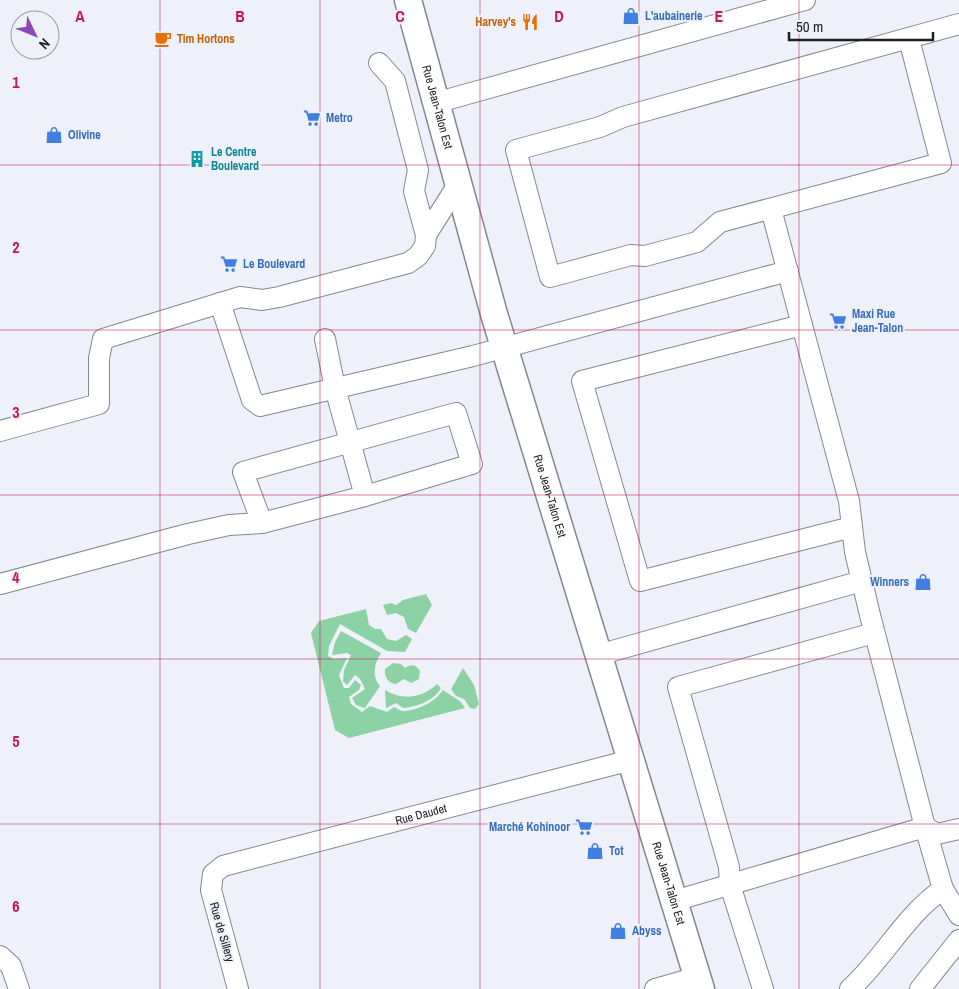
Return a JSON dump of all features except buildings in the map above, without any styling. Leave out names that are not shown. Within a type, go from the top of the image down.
[{"type":"main road","name":"Rue Jean-Talon Est","points":[[410,9],[457,186],[504,348],[699,983]]},
{"type":"street","points":[[435,103],[805,0]]},
{"type":"street","points":[[910,39],[941,163],[720,222],[697,242],[645,256],[631,255],[550,277],[516,150],[600,127],[623,117],[959,24]]},
{"type":"street","points":[[0,430],[98,404],[98,358],[103,340],[240,297],[262,300],[278,297],[408,263],[418,256],[425,246],[426,235],[414,191],[418,170],[395,81],[379,63]]},
{"type":"street","points":[[426,235],[457,186]]},
{"type":"street","points":[[771,209],[848,501],[862,582],[925,827],[943,890],[959,915]]},
{"type":"street","points":[[220,304],[252,400],[260,406],[504,348],[788,271]]},
{"type":"street","points":[[802,324],[582,381],[640,581],[852,527]]},
{"type":"street","points":[[325,339],[335,388],[365,496]]},
{"type":"street","points":[[0,584],[229,524],[262,523],[365,496],[472,464],[456,413],[352,444],[243,472],[262,523]]},
{"type":"street","points":[[598,655],[862,582]]},
{"type":"street","points":[[763,989],[730,885],[729,867],[678,686],[874,632]]},
{"type":"street","name":"Rue Daudet","points":[[213,874],[228,864],[631,760]]},
{"type":"street","points":[[674,901],[925,827],[937,834],[959,829]]},
{"type":"street","name":"Rue de Sillery","points":[[213,874],[211,890],[238,989]]},
{"type":"street","points":[[850,989],[865,974],[922,906],[943,890]]},
{"type":"street","points":[[920,989],[959,940]]},
{"type":"street","points":[[0,956],[11,966],[19,989]]},
{"type":"street","points":[[655,989],[699,983]]},
{"type":"green space","points":[[426,594],[432,605],[416,633],[408,629],[404,617],[396,613],[387,615],[383,605],[391,603],[396,605],[403,600]]},
{"type":"green space","points":[[366,609],[369,625],[375,629],[381,629],[387,639],[396,641],[406,635],[412,639],[405,652],[387,651],[340,624],[329,646],[328,656],[334,659],[347,658],[339,675],[344,688],[349,688],[355,680],[361,685],[359,690],[349,697],[351,704],[362,712],[370,706],[387,712],[394,707],[402,711],[410,710],[431,702],[443,690],[461,702],[465,708],[349,738],[335,730],[311,633],[319,621]]},
{"type":"green space","points":[[341,631],[381,653],[375,669],[377,682],[380,686],[365,708],[356,705],[352,698],[365,689],[360,679],[355,675],[347,685],[343,681],[344,670],[351,655],[347,653],[332,655],[335,642]]},
{"type":"green space","points":[[393,663],[401,664],[405,668],[411,665],[417,667],[420,671],[419,679],[411,683],[404,679],[396,684],[389,681],[386,677],[385,669]]},
{"type":"green space","points":[[463,668],[474,685],[479,704],[475,709],[470,708],[464,699],[456,696],[451,689]]},
{"type":"green space","points":[[437,684],[441,688],[438,693],[424,702],[403,708],[396,703],[386,708],[385,690],[405,697],[419,695]]},
{"type":"place","name":"L'aubainerie","points":[[631,16]]},
{"type":"place","name":"Harvey's","points":[[530,22]]},
{"type":"place","name":"Tim Hortons","points":[[163,39]]},
{"type":"place","name":"Metro","points":[[312,118]]},
{"type":"place","name":"Olivine","points":[[54,135]]},
{"type":"place","name":"Le Centre Boulevard","points":[[197,159]]},
{"type":"place","name":"Le Boulevard","points":[[229,264]]},
{"type":"place","name":"Maxi Rue Jean-Talon","points":[[838,321]]},
{"type":"place","name":"Winners","points":[[923,582]]},
{"type":"place","name":"Marché Kohinoor","points":[[584,827]]},
{"type":"place","name":"Tot","points":[[595,851]]},
{"type":"place","name":"Abyss","points":[[618,931]]}]
